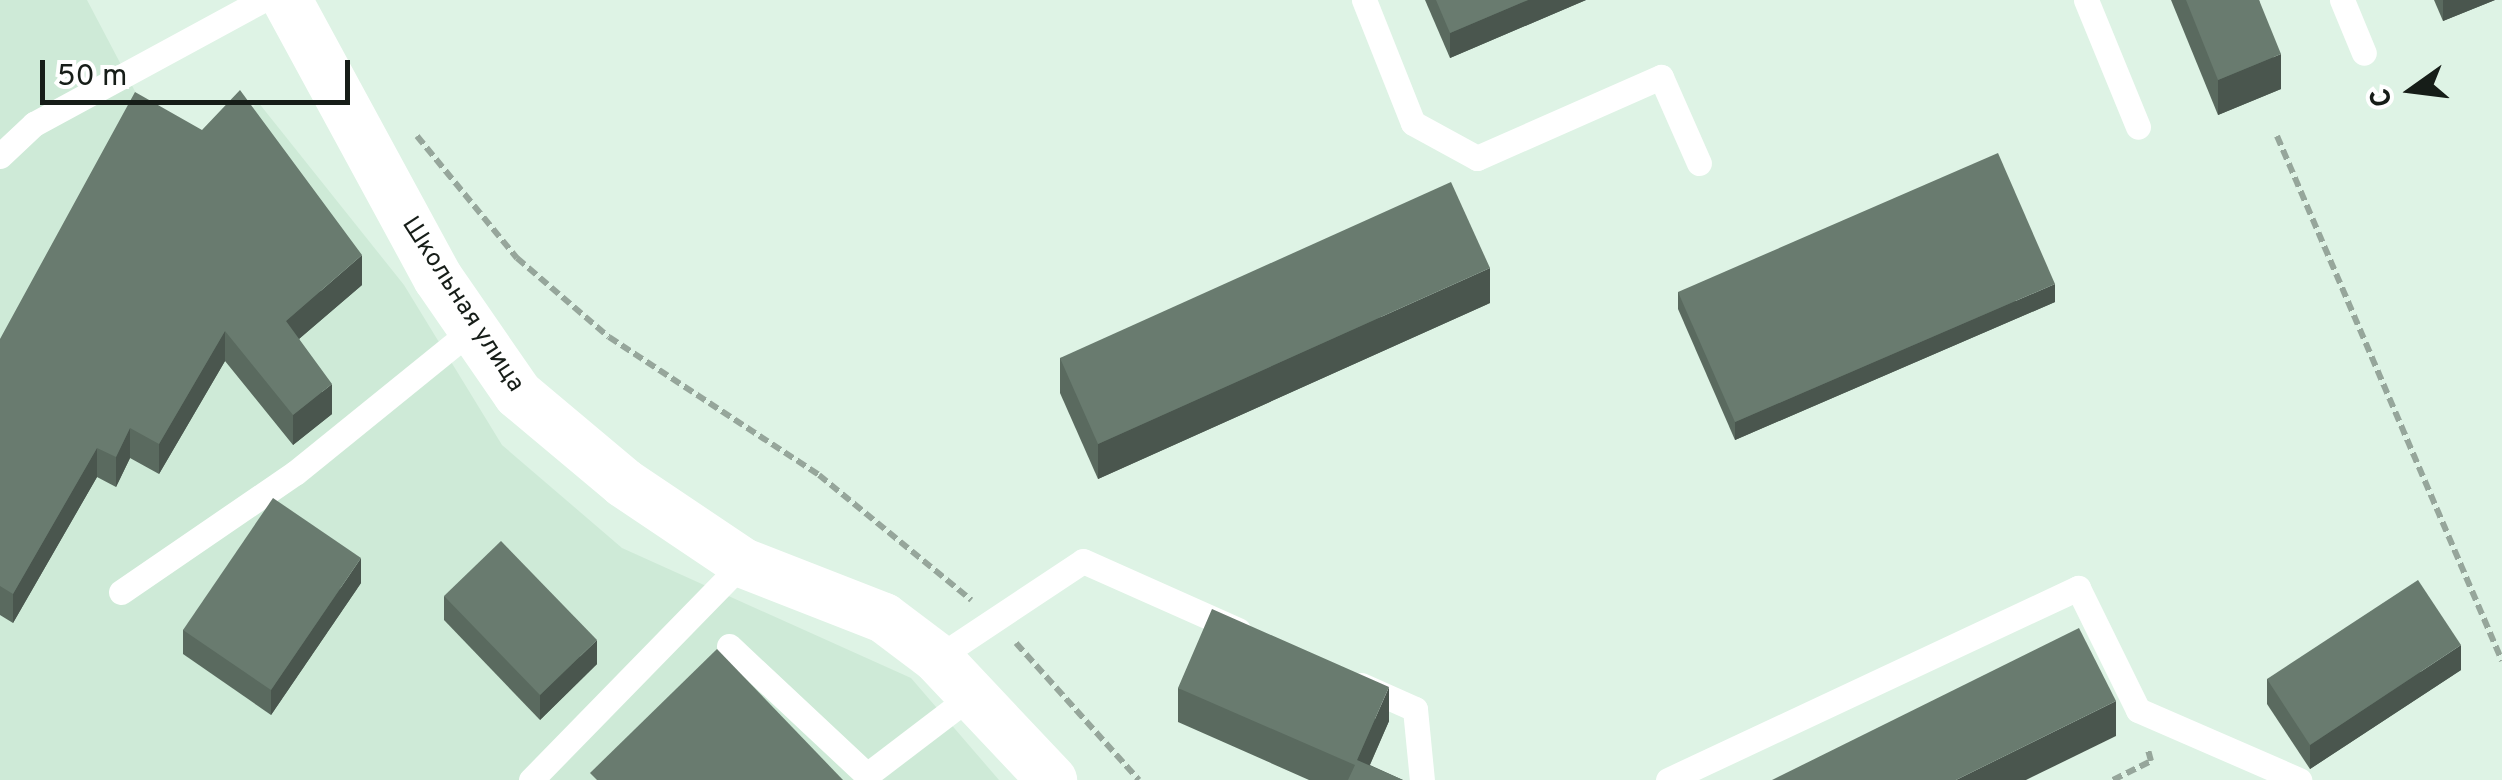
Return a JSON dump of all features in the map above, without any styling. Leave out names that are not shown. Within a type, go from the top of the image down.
[{"type":"street","name":"Школьная улица","points":[[287,0],[438,278],[518,394],[624,484],[743,563],[884,618],[937,658],[1052,780]]},
{"type":"lane","points":[[0,156],[34,124],[262,0]]},
{"type":"lane","points":[[1364,0],[1413,124],[1478,158],[1662,77],[1698,164]]},
{"type":"lane","points":[[2086,0],[2138,127]]},
{"type":"lane","points":[[2342,0],[2364,53]]},
{"type":"lane","points":[[122,592],[295,473],[474,330]]},
{"type":"lane","points":[[937,658],[1082,561],[1258,639]]},
{"type":"lane","points":[[531,780],[743,563]]},
{"type":"lane","points":[[1668,780],[2078,588],[2138,710],[2299,780]]},
{"type":"lane","points":[[730,646],[866,775],[972,695]]},
{"type":"lane","points":[[1328,670],[1415,710],[1422,780]]},
{"type":"path","points":[[405,120],[517,258],[609,337],[819,475],[995,619],[1139,780]]},
{"type":"path","points":[[2276,136],[2502,661]]},
{"type":"path","points":[[2114,780],[2151,762],[2138,710]]},
{"type":"shaded area","points":[[0,0],[87,0],[158,135],[202,159],[258,102],[404,285],[502,445],[622,548],[911,678],[999,780],[0,780]]},
{"type":"building","points":[[1436,0],[1528,0],[1450,33]]},
{"type":"building","points":[[2186,0],[2259,0],[2281,54],[2218,80]]},
{"type":"building","points":[[240,90],[362,255],[286,321],[332,384],[293,415],[225,331],[159,444],[130,428],[116,457],[97,448],[13,594],[0,586],[0,339],[135,92],[202,130]]},
{"type":"building","points":[[1998,153],[2055,284],[1735,422],[1678,292]]},
{"type":"building","points":[[1451,182],[1490,268],[1098,444],[1060,358]]},
{"type":"building","points":[[273,498],[361,558],[271,690],[183,630]]},
{"type":"building","points":[[501,541],[597,640],[540,695],[444,596]]},
{"type":"building","points":[[2418,580],[2461,645],[2310,745],[2267,679]]},
{"type":"building","points":[[1212,609],[1389,687],[1357,760],[1403,780],[1348,780],[1355,765],[1178,688]]},
{"type":"building","points":[[2079,628],[2116,701],[1956,780],[1772,780]]},
{"type":"building","points":[[717,649],[843,780],[597,780],[590,773]]}]
